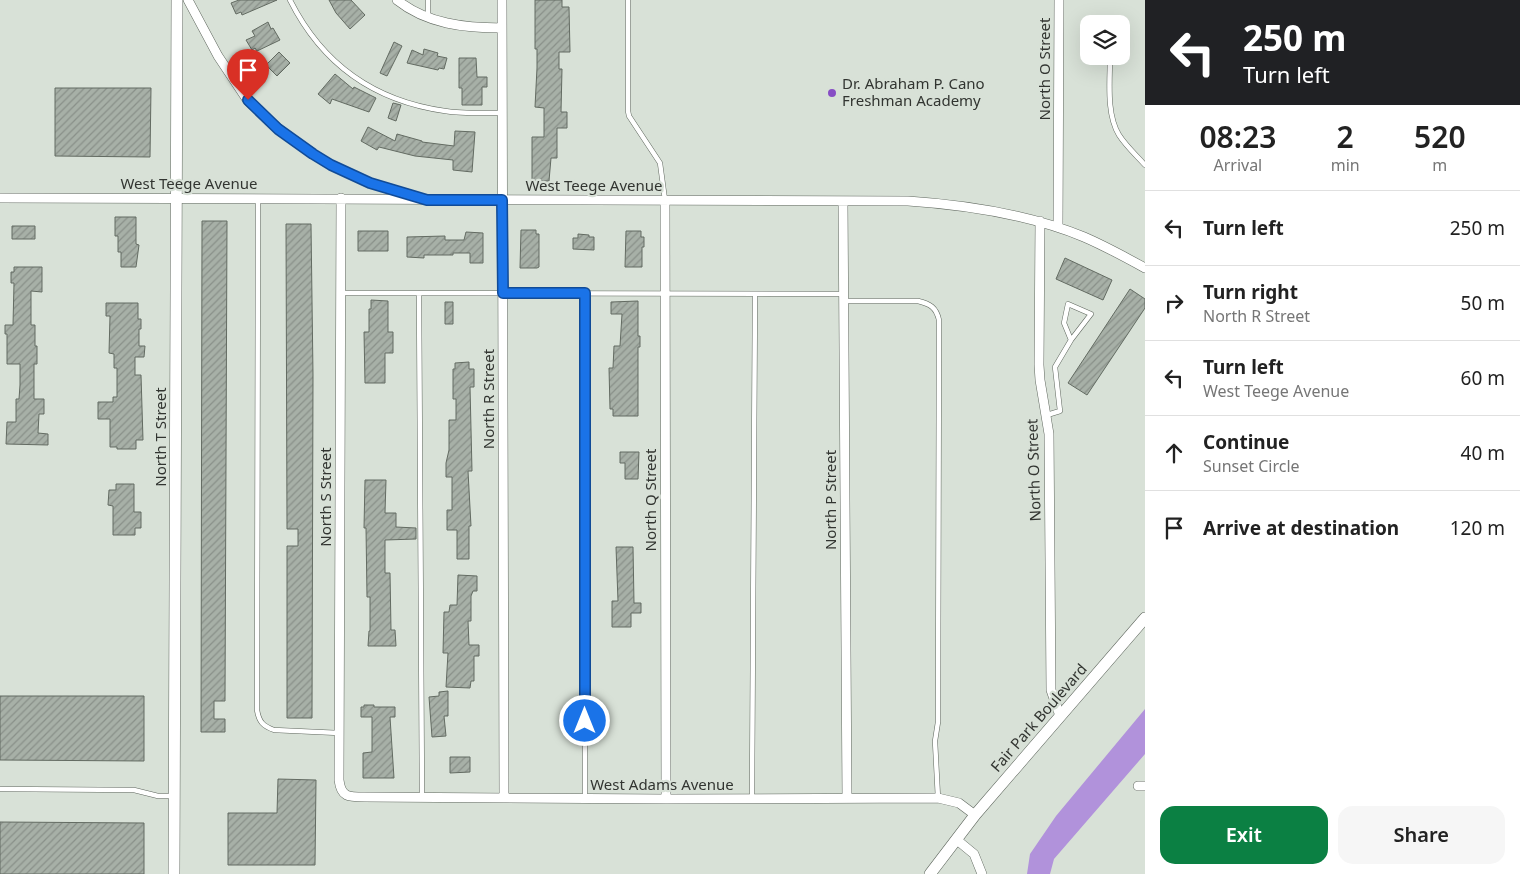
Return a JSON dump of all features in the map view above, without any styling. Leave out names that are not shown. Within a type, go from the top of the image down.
[{"type":"street","name":"North T Street","points":[[174,874],[177,0]]},
{"type":"street","points":[[188,0],[218,56],[248,100],[278,129],[331,165],[370,183],[427,200]]},
{"type":"street","points":[[397,0],[428,18],[460,26],[502,28]]},
{"type":"street","name":"North R Street","points":[[502,0],[504,798]]},
{"type":"street","name":"North O Street","points":[[1058,227],[1059,0]]},
{"type":"street","name":"West Teege Avenue","points":[[0,198],[908,201],[951,204],[993,210],[1058,227],[1114,251],[1145,268]]},
{"type":"street","name":"North S Street","points":[[341,198],[339,780],[340,788],[344,794]]},
{"type":"street","name":"North Q Street","points":[[665,200],[666,799]]},
{"type":"street","name":"North P Street","points":[[843,201],[847,798]]},
{"type":"street","name":"North O Street","points":[[1040,222],[1039,365],[1050,434],[1051,690],[1060,716]]},
{"type":"street","name":"Fair Park Boulevard","points":[[930,874],[976,815],[1145,618]]},
{"type":"street","name":"West Adams Avenue","points":[[344,794],[350,797],[938,798],[959,803],[976,815]]},
{"type":"street","points":[[957,840],[974,854],[982,874]]},
{"type":"lane","points":[[290,0],[310,35],[329,57],[353,78],[413,105],[446,111],[502,113]]},
{"type":"lane","points":[[428,0],[428,18]]},
{"type":"lane","points":[[628,0],[628,111],[629,116],[660,163],[665,200]]},
{"type":"lane","points":[[1110,65],[1113,122],[1124,142],[1145,165]]},
{"type":"lane","points":[[258,198],[257,710],[259,721],[266,728],[339,734]]},
{"type":"lane","points":[[340,293],[755,294],[918,301],[929,304],[937,311],[939,320],[938,722],[936,741],[938,798]]},
{"type":"lane","points":[[419,293],[422,797]]},
{"type":"lane","points":[[585,293],[585,798]]},
{"type":"lane","points":[[752,798],[755,294]]},
{"type":"lane","points":[[1047,415],[1060,411],[1054,367],[1071,340],[1091,314],[1068,304],[1064,323],[1071,340]]},
{"type":"lane","points":[[0,789],[134,790],[158,796],[174,796]]},
{"type":"shaded area","points":[[1145,709],[1145,754],[1054,859],[1050,874],[1027,874],[1030,854],[1056,816]]},
{"type":"building","points":[[239,0],[277,0],[242,15],[241,12],[236,14],[231,3]]},
{"type":"building","points":[[329,0],[351,0],[365,15],[350,29],[336,13]]},
{"type":"building","points":[[535,0],[562,0],[562,7],[569,7],[570,52],[559,52],[559,69],[562,69],[561,112],[567,112],[567,128],[557,128],[557,158],[551,158],[549,181],[532,181],[532,137],[544,137],[544,108],[535,107],[537,49],[535,49]]},
{"type":"building","points":[[268,22],[280,40],[257,51],[255,48],[252,50],[246,40],[255,36],[252,31]]},
{"type":"building","points":[[394,42],[402,46],[387,76],[380,73]]},
{"type":"building","points":[[424,49],[438,53],[437,56],[447,58],[444,69],[439,68],[438,70],[407,63],[412,50],[423,55]]},
{"type":"building","points":[[279,52],[290,63],[277,76],[266,65]]},
{"type":"building","points":[[459,58],[476,58],[477,77],[487,77],[487,87],[482,87],[482,105],[462,105],[462,88],[459,88]]},
{"type":"building","points":[[335,74],[353,89],[354,87],[376,98],[369,112],[332,99],[330,104],[318,94]]},
{"type":"building","points":[[55,88],[151,88],[150,157],[55,156]]},
{"type":"building","points":[[393,103],[401,105],[396,121],[388,118]]},
{"type":"building","points":[[368,127],[395,141],[397,134],[422,142],[454,146],[455,131],[475,132],[472,172],[453,170],[453,160],[415,156],[379,147],[377,150],[361,141]]},
{"type":"building","points":[[115,217],[136,217],[136,244],[139,245],[136,267],[121,267],[121,252],[118,252],[118,236],[115,236]]},
{"type":"building","points":[[202,221],[227,221],[225,701],[214,701],[214,719],[225,719],[225,732],[201,732]]},
{"type":"building","points":[[286,224],[311,224],[313,375],[312,718],[287,718],[287,546],[298,546],[298,529],[287,529]]},
{"type":"building","points":[[12,226],[35,226],[35,239],[12,239]]},
{"type":"building","points":[[521,230],[536,230],[536,234],[539,234],[539,267],[537,268],[520,268]]},
{"type":"building","points":[[358,231],[388,231],[388,251],[358,251]]},
{"type":"building","points":[[626,231],[641,231],[641,237],[644,237],[642,267],[625,267]]},
{"type":"building","points":[[466,232],[483,233],[483,263],[470,263],[470,253],[424,255],[424,258],[407,257],[407,237],[445,236],[445,240],[464,240]]},
{"type":"building","points":[[578,234],[594,237],[594,250],[573,249],[573,238],[578,238]]},
{"type":"building","points":[[1065,258],[1112,280],[1103,300],[1056,279]]},
{"type":"building","points":[[14,267],[42,267],[42,292],[31,291],[31,325],[35,325],[35,346],[37,346],[37,364],[34,364],[34,399],[44,399],[44,414],[39,414],[38,433],[48,434],[48,445],[6,444],[7,422],[16,422],[16,399],[19,399],[20,385],[20,364],[7,364],[7,334],[5,334],[5,325],[13,325],[14,283],[11,283],[11,272],[14,272]]},
{"type":"building","points":[[1130,289],[1145,299],[1145,308],[1087,395],[1068,383]]},
{"type":"building","points":[[371,300],[388,301],[388,332],[393,332],[393,353],[385,353],[385,383],[365,383],[364,332],[369,332]]},
{"type":"building","points":[[638,301],[638,336],[640,336],[640,347],[638,347],[638,416],[613,416],[613,409],[610,409],[609,368],[613,368],[614,346],[620,346],[622,314],[611,314],[611,302]]},
{"type":"building","points":[[445,302],[453,302],[453,324],[445,324]]},
{"type":"building","points":[[106,303],[138,303],[138,319],[141,319],[139,346],[145,346],[144,357],[135,357],[135,375],[141,375],[143,440],[136,440],[136,449],[110,447],[110,419],[98,419],[98,402],[113,402],[113,397],[117,397],[117,368],[114,368],[114,354],[109,353],[110,316],[106,316]]},
{"type":"building","points":[[469,362],[469,369],[474,369],[474,387],[470,387],[472,471],[468,471],[471,526],[469,526],[469,559],[457,559],[457,530],[447,530],[447,510],[452,510],[452,477],[446,477],[446,463],[449,450],[449,420],[456,420],[456,399],[453,399],[453,369],[455,369],[455,363]]},
{"type":"building","points":[[620,452],[639,452],[638,479],[625,479],[625,463],[620,463]]},
{"type":"building","points":[[365,480],[386,480],[385,513],[396,513],[396,527],[416,528],[416,539],[385,540],[385,573],[390,573],[391,630],[395,630],[396,646],[368,646],[370,597],[367,597],[366,528],[364,528]]},
{"type":"building","points":[[116,484],[134,484],[134,512],[141,512],[141,528],[135,528],[135,535],[113,535],[113,506],[108,505],[109,490],[116,490]]},
{"type":"building","points":[[616,547],[633,547],[634,603],[641,603],[641,613],[631,613],[631,627],[612,627],[612,601],[618,601]]},
{"type":"building","points":[[458,575],[477,576],[477,591],[473,591],[471,596],[471,621],[468,621],[469,645],[479,645],[479,656],[474,656],[474,681],[471,681],[470,688],[446,687],[448,653],[443,653],[444,612],[449,612],[450,605],[457,605]]},
{"type":"building","points":[[448,691],[448,716],[444,716],[446,736],[432,737],[429,697],[439,696],[439,692]]},
{"type":"building","points":[[0,696],[144,696],[144,761],[0,760]]},
{"type":"building","points":[[364,705],[395,707],[395,717],[390,717],[394,778],[363,778],[363,753],[372,752],[372,717],[361,717],[361,707],[364,707]]},
{"type":"building","points":[[450,757],[470,757],[470,772],[450,773]]},
{"type":"building","points":[[278,779],[316,780],[315,865],[228,865],[228,813],[277,813]]},
{"type":"building","points":[[0,822],[144,823],[144,874],[0,874]]},
{"type":"place","name":"Dr. Abraham P. Cano Freshman Academy","points":[[832,93]]},
{"type":"route","points":[[248,100],[278,129],[313,154],[331,165],[370,183],[427,200],[502,200],[503,293],[585,293],[585,721]]}]
